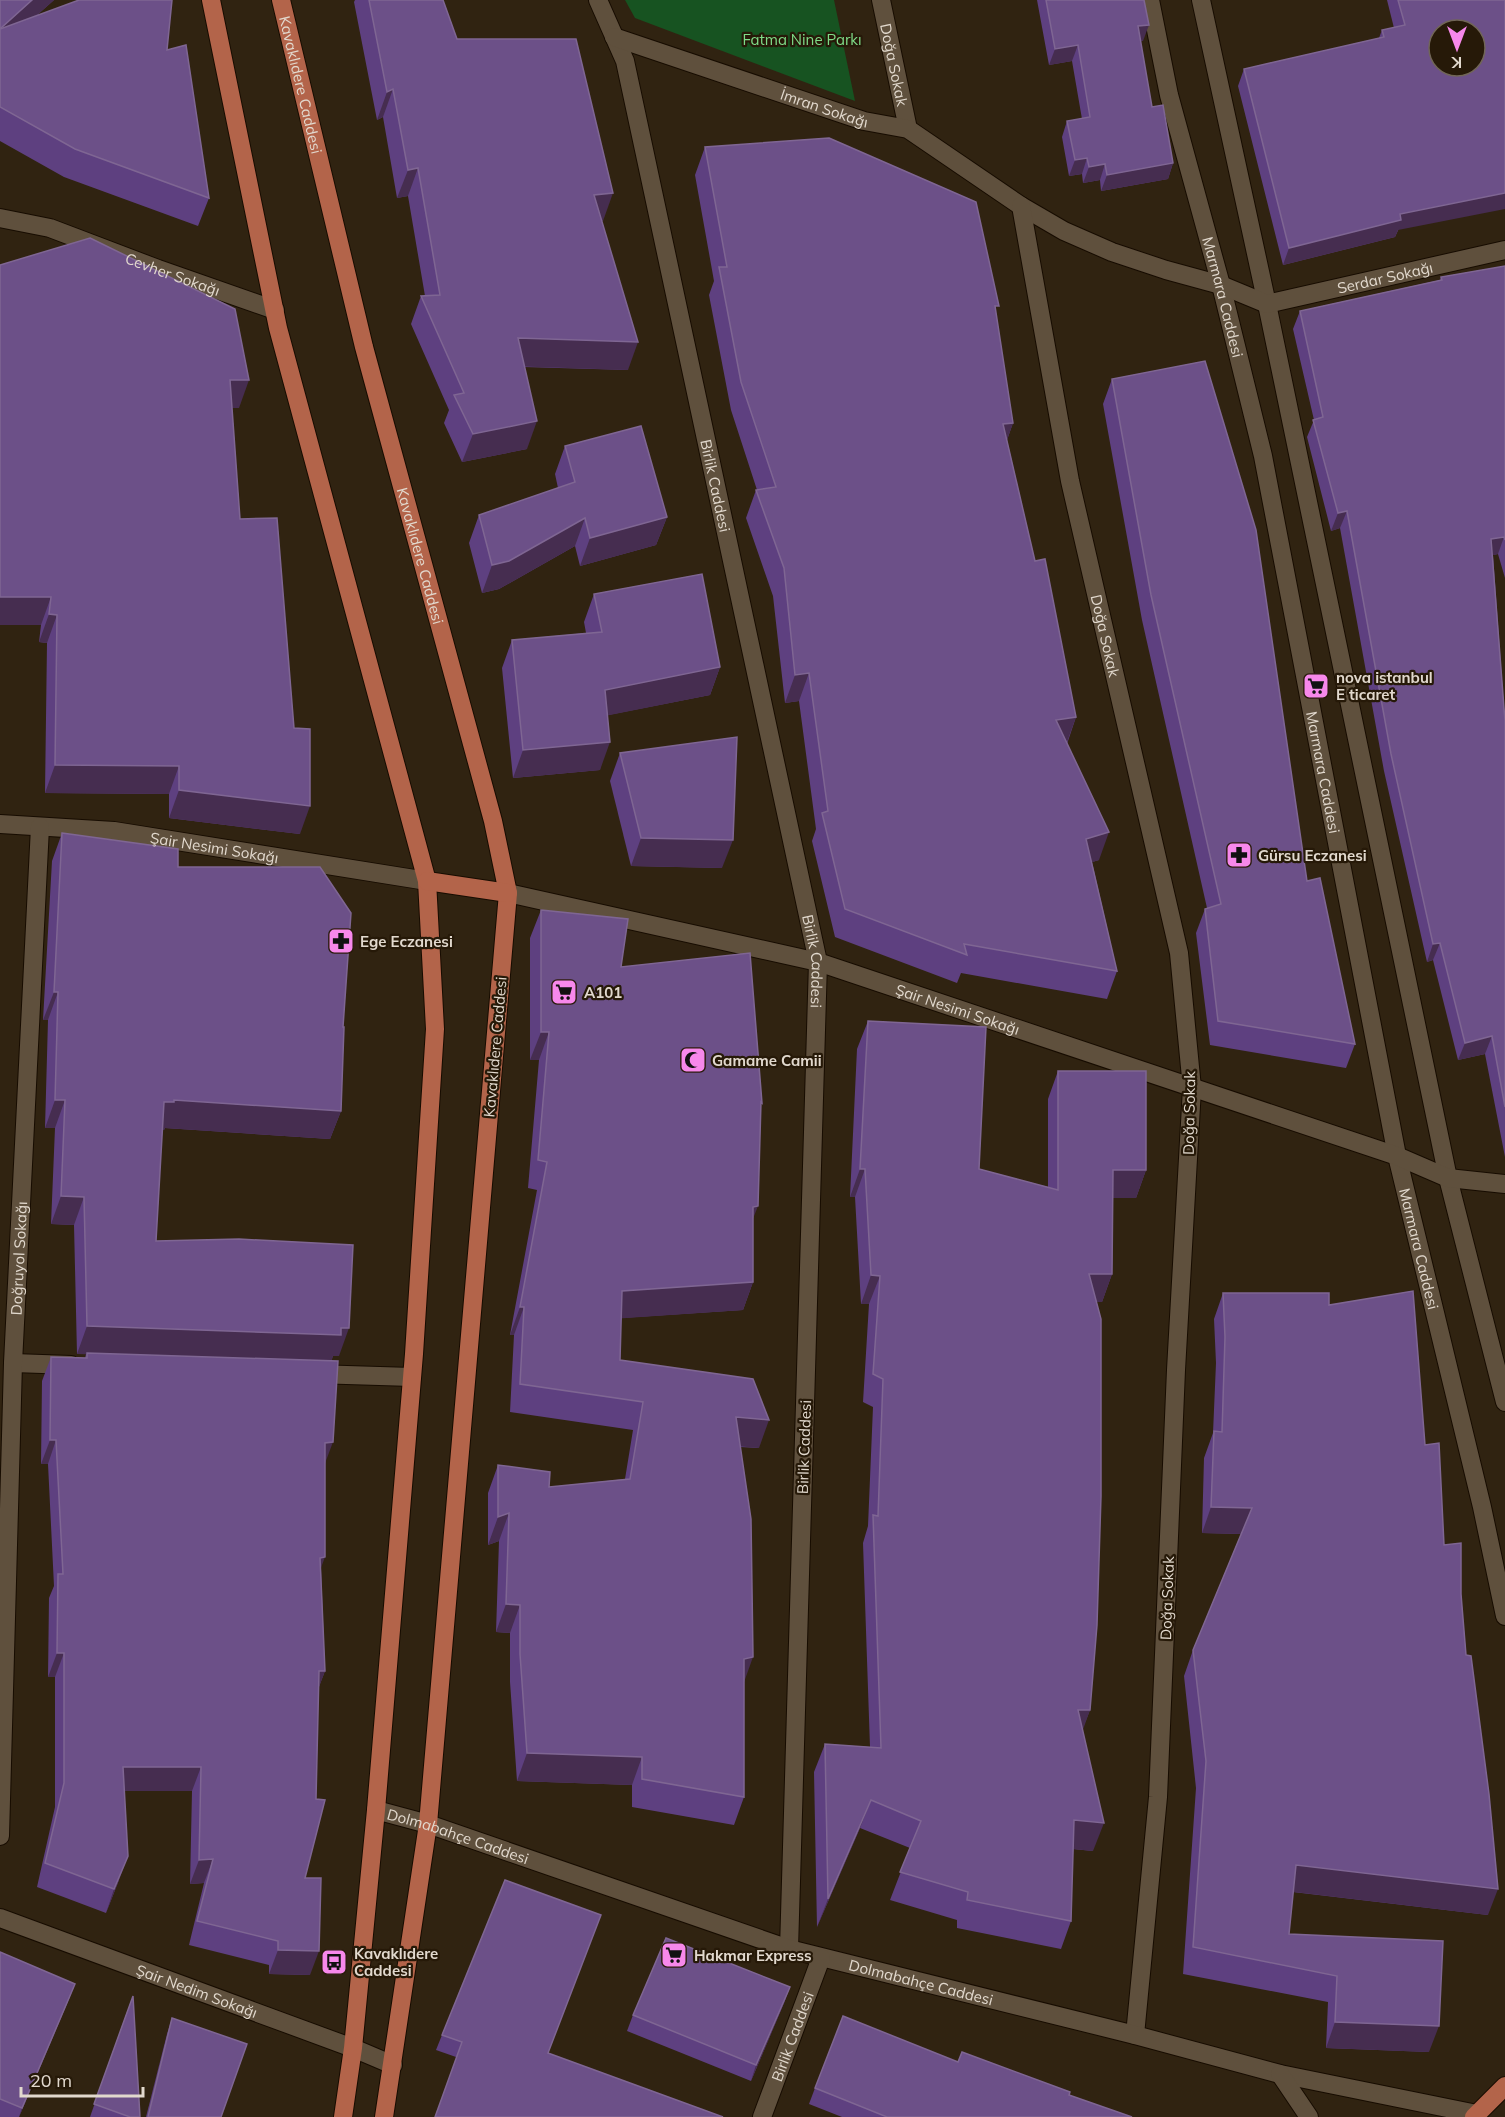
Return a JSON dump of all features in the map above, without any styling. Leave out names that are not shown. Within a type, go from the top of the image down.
[{"type":"main road","points":[[211,0],[275,310],[427,880],[435,1029],[412,1377],[376,1810],[353,2048],[343,2117]]},
{"type":"main road","name":"Kavaklıdere Caddesi","points":[[281,0],[364,347],[490,810],[508,893],[428,1824],[384,2117]]},
{"type":"main road","points":[[427,880],[508,893]]},
{"type":"main road","points":[[1475,2116],[1505,2086]]},
{"type":"street","name":"Birlik Caddesi","points":[[598,0],[625,61],[818,962],[789,1949]]},
{"type":"street","name":"Doğa Sokak","points":[[881,0],[908,129]]},
{"type":"street","name":"Marmara Caddesi","points":[[1150,0],[1169,95],[1221,285],[1263,456],[1397,1156],[1482,1507],[1505,1616]]},
{"type":"street","points":[[1201,0],[1267,304],[1448,1178],[1504,1393]]},
{"type":"street","name":"İmran Sokağı","points":[[614,37],[864,121],[908,129],[1021,206],[1064,231],[1112,252],[1221,285],[1267,304]]},
{"type":"street","name":"Doğa Sokak","points":[[1021,206],[1070,481],[1179,953],[1192,1088],[1176,1382],[1158,1797],[1135,2035]]},
{"type":"street","name":"Cevher Sokağı","points":[[0,218],[51,228],[275,310]]},
{"type":"street","name":"Serdar Sokağı","points":[[1267,304],[1505,250]]},
{"type":"street","name":"Şair Nesimi Sokağı","points":[[0,824],[114,831],[427,880]]},
{"type":"street","name":"Doğruyol Sokağı","points":[[0,1836],[6,1386],[13,1363],[40,827]]},
{"type":"street","name":"Şair Nesimi Sokağı","points":[[508,893],[818,962],[1397,1156],[1448,1178],[1505,1184]]},
{"type":"street","points":[[13,1363],[83,1366]]},
{"type":"street","points":[[294,1373],[412,1377]]},
{"type":"street","name":"Dolmabahçe Caddesi","points":[[376,1810],[428,1824],[789,1949],[821,1958],[1135,2035],[1280,2074],[1475,2116]]},
{"type":"street","name":"Şair Nedim Sokağı","points":[[0,1918],[353,2048],[393,2065]]},
{"type":"street","name":"Birlik Caddesi","points":[[762,2117],[821,1958]]},
{"type":"street","points":[[1280,2074],[1310,2117]]},
{"type":"green space","name":"Fatma Nine Parkı","points":[[625,0],[834,0],[855,101],[635,18]]},
{"type":"building","points":[[0,0],[32,0],[0,29]]},
{"type":"building","points":[[79,0],[172,0],[167,50],[186,45],[209,198],[75,149],[0,107],[0,29]]},
{"type":"building","points":[[369,0],[443,0],[457,39],[576,39],[613,193],[594,195],[638,342],[518,338],[537,421],[473,434],[454,395],[464,393],[421,296],[440,295],[418,168],[408,170],[393,89],[387,92]]},
{"type":"building","points":[[1046,0],[1144,0],[1149,25],[1138,26],[1152,107],[1163,105],[1173,163],[1107,175],[1105,164],[1089,167],[1087,158],[1075,160],[1067,121],[1090,117],[1078,45],[1055,49]]},
{"type":"building","points":[[1398,0],[1505,0],[1505,193],[1400,214],[1401,220],[1289,248],[1244,69],[1384,37],[1382,30],[1405,25]]},
{"type":"building","points":[[829,138],[976,202],[999,306],[995,306],[1013,423],[1003,424],[1035,561],[1045,559],[1076,717],[1056,720],[1109,832],[1086,839],[1117,971],[964,944],[967,955],[845,909],[822,813],[828,811],[809,673],[795,675],[784,568],[756,490],[776,487],[741,382],[719,267],[727,267],[705,147]]},
{"type":"building","points":[[90,238],[235,309],[249,380],[230,380],[240,519],[277,518],[294,728],[310,729],[310,806],[179,790],[179,766],[55,765],[57,615],[49,614],[51,597],[0,597],[0,265]]},
{"type":"building","points":[[1505,266],[1505,540],[1504,537],[1491,539],[1505,721],[1505,1107],[1492,1036],[1465,1043],[1440,943],[1433,944],[1391,754],[1347,511],[1338,513],[1313,420],[1323,417],[1300,311],[1442,280],[1441,277]]},
{"type":"building","points":[[1205,361],[1256,530],[1307,881],[1320,878],[1355,1044],[1218,1021],[1205,909],[1221,904],[1151,595],[1112,379]]},
{"type":"building","points":[[641,426],[667,517],[590,538],[585,518],[509,561],[492,565],[479,515],[575,482],[565,446]]},
{"type":"building","points":[[702,574],[720,667],[605,690],[610,742],[523,750],[512,640],[602,632],[594,594]]},
{"type":"building","points":[[737,737],[733,840],[641,838],[620,753]]},
{"type":"building","points":[[62,833],[178,849],[178,867],[320,867],[351,913],[343,1027],[341,1111],[174,1100],[174,1102],[164,1102],[156,1241],[239,1239],[353,1245],[349,1328],[341,1328],[341,1335],[87,1326],[84,1197],[61,1196],[65,1100],[55,1100],[58,992],[54,992]]},
{"type":"building","points":[[541,910],[628,919],[621,967],[750,953],[762,1103],[758,1206],[753,1207],[753,1282],[622,1291],[620,1360],[753,1379],[769,1420],[736,1417],[751,1519],[753,1657],[744,1659],[744,1797],[642,1779],[642,1757],[527,1753],[520,1654],[520,1605],[506,1604],[509,1513],[498,1517],[498,1465],[550,1472],[549,1487],[630,1479],[643,1402],[520,1384],[524,1307],[520,1307],[547,1162],[538,1160],[549,1032],[541,1032]]},
{"type":"building","points":[[868,1021],[986,1027],[979,1169],[1058,1190],[1058,1071],[1146,1071],[1146,1170],[1113,1170],[1112,1274],[1089,1274],[1101,1319],[1101,1496],[1097,1625],[1090,1710],[1078,1710],[1104,1823],[1074,1820],[1071,1921],[967,1900],[968,1892],[900,1872],[921,1821],[871,1800],[828,1899],[825,1744],[881,1748],[873,1515],[878,1516],[883,1379],[873,1374],[880,1276],[871,1275],[865,1169],[860,1169]]},
{"type":"building","points":[[1413,1291],[1425,1445],[1439,1443],[1444,1545],[1461,1543],[1461,1594],[1466,1655],[1471,1656],[1489,1794],[1498,1889],[1296,1865],[1289,1934],[1443,1941],[1439,2026],[1335,2022],[1337,1976],[1193,1947],[1206,1761],[1193,1650],[1252,1508],[1211,1507],[1214,1431],[1222,1432],[1225,1337],[1223,1293],[1329,1293],[1329,1305]]},
{"type":"building","points":[[87,1353],[338,1361],[333,1442],[325,1443],[325,1557],[320,1558],[325,1671],[319,1671],[316,1799],[325,1800],[305,1878],[321,1878],[319,1951],[278,1950],[278,1941],[197,1921],[213,1859],[199,1860],[201,1767],[123,1767],[128,1856],[114,1889],[45,1863],[64,1783],[64,1653],[57,1653],[58,1574],[63,1574],[56,1440],[50,1440],[51,1357],[87,1358]]},
{"type":"building","points":[[505,1880],[601,1915],[548,2053],[723,2117],[435,2117],[462,2042],[442,2035]]},
{"type":"building","points":[[666,1938],[790,1987],[756,2065],[633,2015]]},
{"type":"building","points":[[0,1952],[75,1984],[22,2108],[0,2099]]},
{"type":"building","points":[[133,1996],[140,2117],[130,2117],[94,2104]]},
{"type":"building","points":[[843,2016],[958,2062],[962,2052],[1070,2092],[1069,2095],[1132,2117],[887,2117],[815,2088]]},
{"type":"building","points":[[172,2018],[247,2044],[221,2117],[148,2117]]},
{"type":"place","name":"nova istanbul E ticaret","points":[[1316,686]]},
{"type":"place","name":"Gürsu Eczanesi","points":[[1239,855]]},
{"type":"place","name":"Ege Eczanesi","points":[[341,941]]},
{"type":"place","name":"A101","points":[[564,992]]},
{"type":"place","name":"Gamame Camii","points":[[693,1060]]},
{"type":"place","name":"Hakmar Express","points":[[674,1955]]},
{"type":"place","name":"Kavaklıdere Caddesi","points":[[334,1962]]}]
